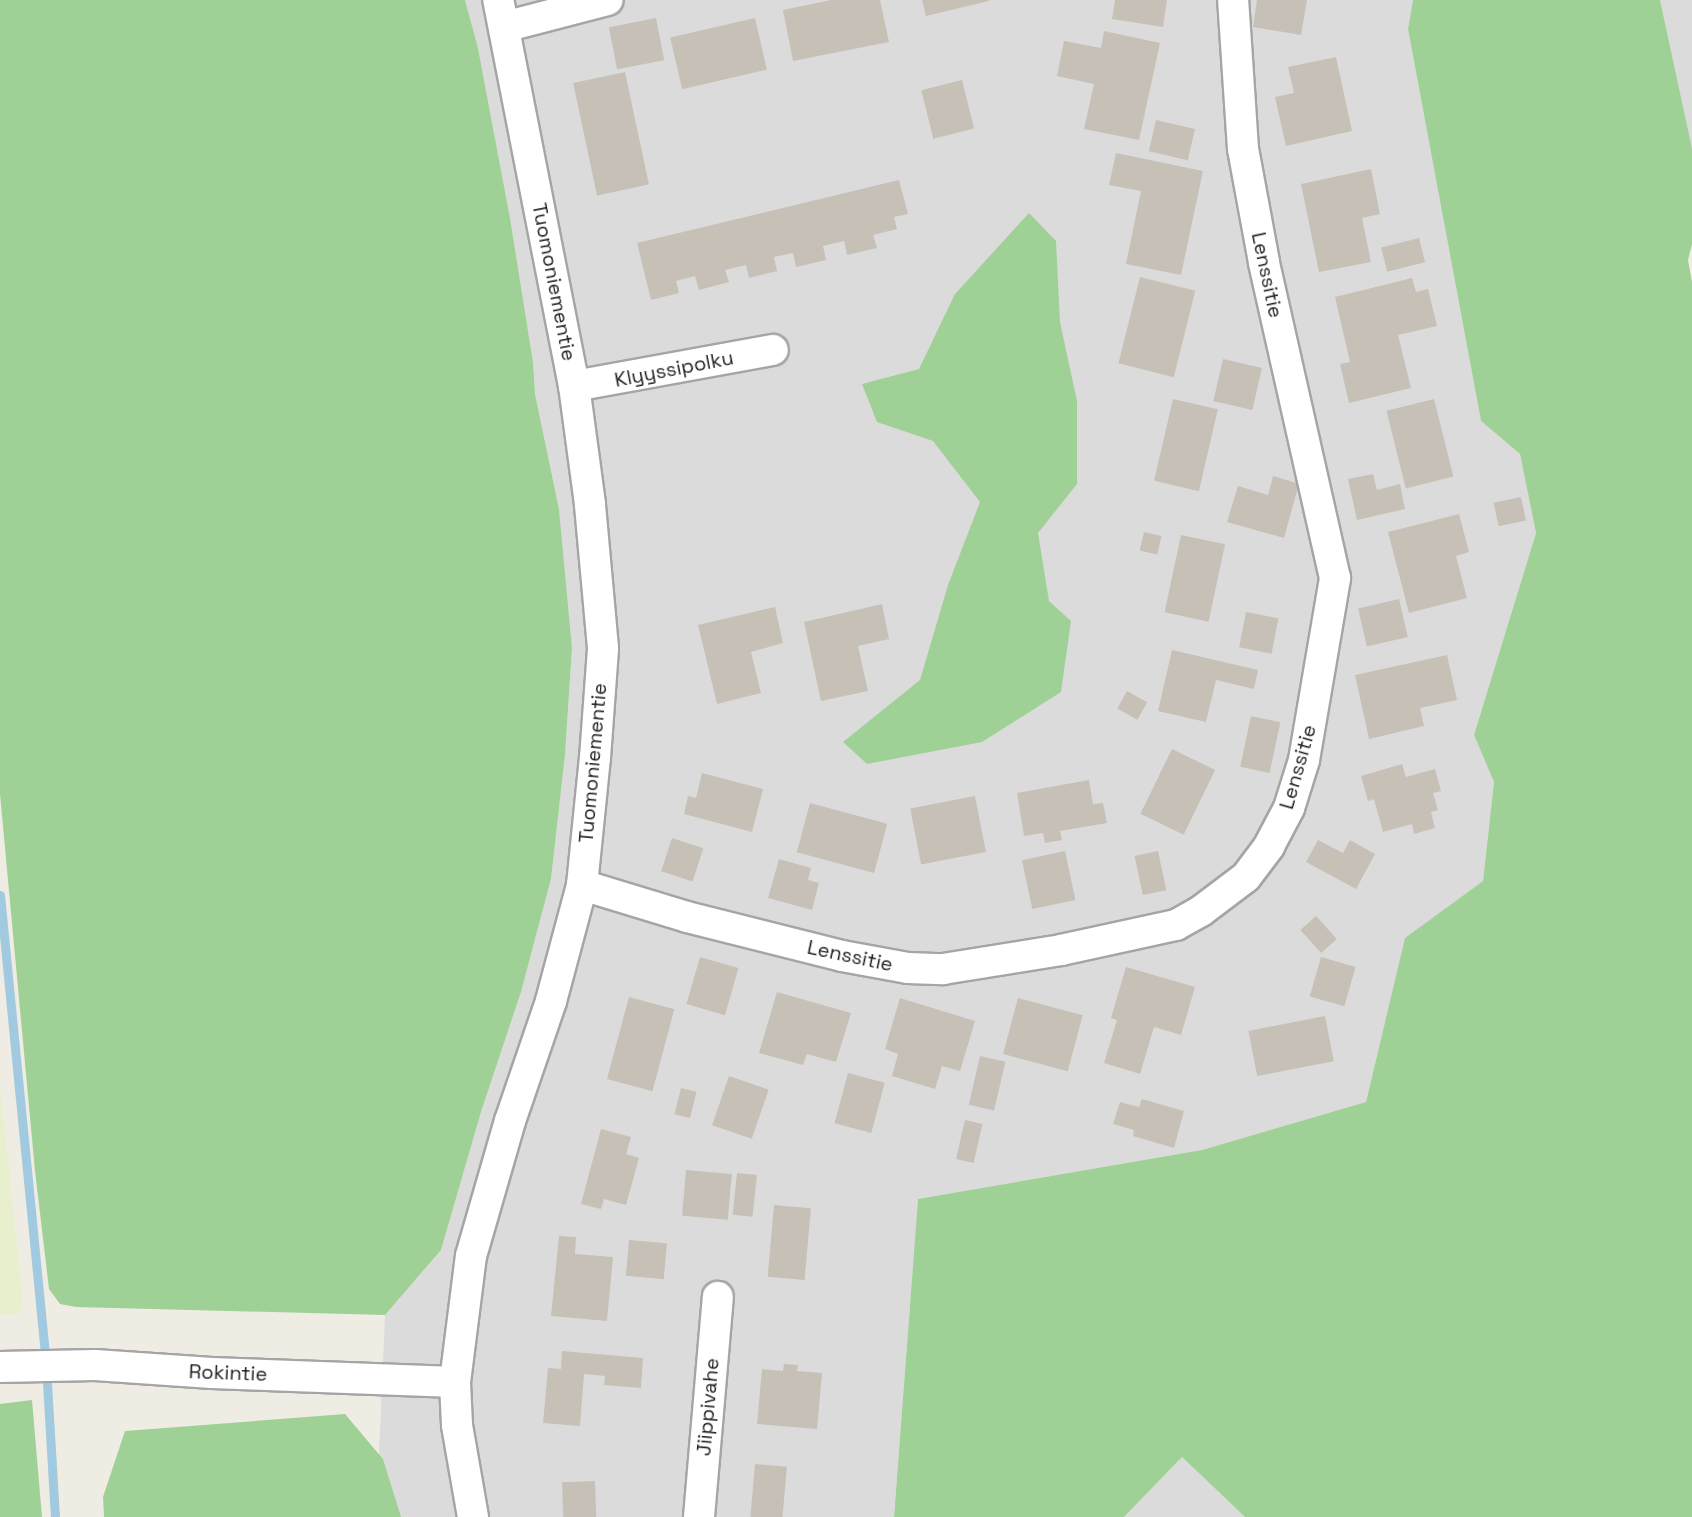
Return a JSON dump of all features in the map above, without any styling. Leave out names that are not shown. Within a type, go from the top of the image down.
[{"type":"street","points":[[501,14],[608,0]]},
{"type":"street","name":"Lenssitie","points":[[582,885],[687,917],[842,956],[908,968],[943,969],[1061,950],[1176,925],[1201,911],[1246,877],[1269,846],[1288,808],[1304,760],[1335,578],[1266,273],[1245,160],[1233,0]]},
{"type":"street","name":"Tuomoniementie","points":[[473,1517],[457,1425],[455,1382],[471,1256],[510,1121],[551,1001],[582,885],[596,758],[603,648],[590,504],[574,386],[501,14]]},
{"type":"street","name":"Klyyssipolku","points":[[574,386],[773,350]]},
{"type":"street","name":"Jiippivahe","points":[[699,1517],[718,1297]]},
{"type":"street","name":"Rokintie","points":[[0,1367],[95,1365],[212,1373],[455,1382]]},
{"type":"shaded area","points":[[465,0],[1413,0],[1408,29],[1481,421],[1520,454],[1536,533],[1474,735],[1494,782],[1483,881],[1405,939],[1366,1102],[1202,1150],[918,1199],[894,1517],[399,1517],[379,1454],[385,1315],[441,1250],[481,1112],[521,992],[551,879],[565,755],[572,648],[559,509],[535,394],[533,362],[510,218],[478,48]]},
{"type":"shaded area","points":[[1660,0],[1692,0],[1692,148]]},
{"type":"shaded area","points":[[1182,1457],[1245,1517],[1124,1517]]},
{"type":"green space","points":[[0,0],[465,0],[478,48],[510,218],[533,362],[535,394],[559,509],[572,648],[565,755],[551,879],[521,992],[481,1112],[441,1250],[385,1315],[76,1307],[60,1304],[49,1289],[35,1171],[0,794]]},
{"type":"green space","points":[[1413,0],[1660,0],[1692,148],[1692,244],[1688,260],[1692,282],[1692,1517],[1245,1517],[1182,1457],[1124,1517],[894,1517],[918,1199],[1202,1150],[1366,1102],[1405,938],[1483,881],[1494,782],[1474,735],[1536,533],[1520,454],[1481,421],[1408,29]]},
{"type":"green space","points":[[1029,213],[1056,241],[1060,322],[1077,401],[1077,484],[1038,533],[1049,601],[1071,621],[1061,692],[982,742],[867,764],[843,742],[920,680],[948,585],[980,502],[933,441],[877,422],[862,384],[919,369],[955,294]]},
{"type":"green space","points":[[0,1086],[23,1304],[18,1315],[0,1314]]},
{"type":"green space","points":[[32,1400],[42,1517],[0,1517],[0,1404]]},
{"type":"green space","points":[[345,1414],[383,1459],[401,1517],[104,1517],[103,1497],[125,1431]]},
{"type":"building","points":[[831,0],[880,0],[889,42],[793,61],[783,10]]},
{"type":"building","points":[[922,0],[989,0],[989,1],[926,16]]},
{"type":"building","points":[[1115,0],[1167,0],[1163,27],[1112,19]]},
{"type":"building","points":[[1257,0],[1307,0],[1301,35],[1253,27]]},
{"type":"building","points":[[656,18],[664,60],[617,69],[609,27]]},
{"type":"building","points":[[755,18],[767,70],[682,89],[670,38]]},
{"type":"building","points":[[1104,31],[1160,43],[1139,140],[1084,129],[1094,84],[1057,76],[1064,41],[1101,48]]},
{"type":"building","points":[[1336,57],[1352,131],[1286,146],[1275,97],[1294,93],[1288,67]]},
{"type":"building","points":[[625,72],[649,184],[597,196],[573,83]]},
{"type":"building","points":[[962,80],[974,129],[933,139],[921,90]]},
{"type":"building","points":[[1156,120],[1195,129],[1188,160],[1149,151]]},
{"type":"building","points":[[1116,153],[1203,171],[1181,275],[1126,264],[1141,191],[1109,185]]},
{"type":"building","points":[[1371,169],[1380,214],[1362,218],[1371,262],[1319,272],[1301,184]]},
{"type":"building","points":[[899,180],[908,214],[894,217],[897,229],[873,235],[877,248],[847,255],[844,241],[823,246],[826,260],[796,267],[793,253],[774,257],[777,271],[749,278],[746,265],[725,270],[729,282],[699,290],[695,276],[676,281],[679,293],[651,300],[637,243]]},
{"type":"building","points":[[1419,238],[1425,262],[1387,272],[1381,247]]},
{"type":"building","points":[[1140,277],[1195,291],[1174,377],[1118,363]]},
{"type":"building","points":[[1412,278],[1416,292],[1428,289],[1437,326],[1398,335],[1411,388],[1349,403],[1340,364],[1350,362],[1335,297]]},
{"type":"building","points":[[1223,359],[1262,368],[1252,410],[1213,401]]},
{"type":"building","points":[[1173,399],[1218,409],[1199,491],[1154,481]]},
{"type":"building","points":[[1434,399],[1453,477],[1406,488],[1386,411]]},
{"type":"building","points":[[1373,474],[1377,490],[1400,484],[1405,509],[1357,520],[1348,479]]},
{"type":"building","points":[[1273,476],[1299,484],[1284,538],[1227,522],[1238,486],[1268,495]]},
{"type":"building","points":[[1521,497],[1526,520],[1499,526],[1494,503]]},
{"type":"building","points":[[1459,514],[1469,552],[1456,556],[1467,598],[1409,613],[1388,532]]},
{"type":"building","points":[[1144,532],[1162,536],[1157,555],[1140,551]]},
{"type":"building","points":[[1181,535],[1225,544],[1209,622],[1165,612]]},
{"type":"building","points":[[1399,599],[1408,637],[1367,646],[1358,608]]},
{"type":"building","points":[[882,604],[889,639],[858,646],[868,691],[821,701],[804,622]]},
{"type":"building","points":[[775,607],[783,643],[751,652],[761,693],[717,704],[698,625]]},
{"type":"building","points":[[1246,612],[1278,618],[1272,654],[1239,647]]},
{"type":"building","points":[[1172,650],[1258,670],[1254,689],[1216,680],[1206,722],[1158,711]]},
{"type":"building","points":[[1447,655],[1457,700],[1420,708],[1424,726],[1369,739],[1355,675]]},
{"type":"building","points":[[1127,691],[1147,702],[1137,720],[1117,708]]},
{"type":"building","points":[[1251,716],[1280,722],[1270,773],[1240,767]]},
{"type":"building","points":[[1172,749],[1215,770],[1184,835],[1140,814]]},
{"type":"building","points":[[1402,764],[1406,777],[1435,769],[1441,791],[1433,793],[1438,810],[1431,812],[1435,828],[1414,834],[1412,824],[1383,832],[1374,799],[1368,801],[1361,776]]},
{"type":"building","points":[[702,773],[763,789],[752,832],[684,814],[688,796],[696,798]]},
{"type":"building","points":[[1089,780],[1093,804],[1103,803],[1107,823],[1060,831],[1062,840],[1045,843],[1043,833],[1024,836],[1017,793]]},
{"type":"building","points":[[975,796],[986,852],[921,865],[910,809]]},
{"type":"building","points":[[810,803],[887,824],[874,873],[797,852]]},
{"type":"building","points":[[672,838],[703,848],[693,881],[661,871]]},
{"type":"building","points":[[1318,840],[1343,853],[1350,840],[1375,854],[1356,889],[1306,862]]},
{"type":"building","points":[[1065,851],[1075,900],[1032,909],[1022,860]]},
{"type":"building","points":[[1158,851],[1166,890],[1143,895],[1135,856]]},
{"type":"building","points":[[779,859],[811,868],[808,880],[819,883],[812,910],[768,898]]},
{"type":"building","points":[[1316,916],[1337,939],[1321,953],[1300,930]]},
{"type":"building","points":[[700,957],[738,968],[725,1015],[686,1004]]},
{"type":"building","points":[[1321,957],[1356,967],[1344,1006],[1310,996]]},
{"type":"building","points":[[1126,967],[1195,987],[1181,1035],[1154,1027],[1140,1074],[1104,1063],[1117,1020],[1111,1018]]},
{"type":"building","points":[[777,992],[851,1013],[836,1062],[807,1054],[803,1065],[759,1053]]},
{"type":"building","points":[[629,997],[674,1009],[652,1091],[607,1079]]},
{"type":"building","points":[[900,998],[975,1021],[960,1071],[942,1066],[935,1089],[892,1076],[898,1054],[885,1049]]},
{"type":"building","points":[[1018,998],[1083,1015],[1068,1071],[1003,1054]]},
{"type":"building","points":[[1325,1016],[1334,1061],[1257,1076],[1248,1031]]},
{"type":"building","points":[[980,1056],[1005,1062],[994,1111],[969,1105]]},
{"type":"building","points":[[848,1073],[885,1083],[871,1133],[835,1123]]},
{"type":"building","points":[[729,1076],[769,1090],[752,1139],[712,1125]]},
{"type":"building","points":[[681,1088],[697,1092],[690,1118],[674,1114]]},
{"type":"building","points":[[1142,1099],[1184,1111],[1174,1148],[1133,1136],[1134,1130],[1113,1124],[1120,1102],[1139,1107]]},
{"type":"building","points":[[965,1120],[983,1124],[974,1163],[956,1159]]},
{"type":"building","points":[[601,1129],[631,1137],[626,1154],[639,1158],[626,1205],[604,1199],[601,1209],[581,1204]]},
{"type":"building","points":[[686,1170],[732,1174],[728,1220],[682,1216]]},
{"type":"building","points":[[737,1173],[757,1175],[753,1217],[733,1215]]},
{"type":"building","points":[[774,1205],[811,1208],[805,1280],[768,1277]]},
{"type":"building","points":[[559,1236],[576,1237],[575,1254],[613,1257],[607,1321],[551,1316]]},
{"type":"building","points":[[629,1240],[667,1243],[664,1279],[626,1276]]},
{"type":"building","points":[[562,1351],[643,1358],[641,1388],[604,1385],[605,1376],[584,1374],[580,1426],[543,1423],[548,1368],[561,1369]]},
{"type":"building","points":[[784,1364],[798,1365],[797,1371],[822,1373],[817,1429],[757,1424],[762,1369],[783,1371]]},
{"type":"building","points":[[755,1464],[787,1467],[782,1517],[750,1517]]},
{"type":"building","points":[[595,1481],[596,1517],[563,1517],[562,1482]]},
{"type":"waterway","points":[[0,895],[46,1366],[55,1517]]}]
